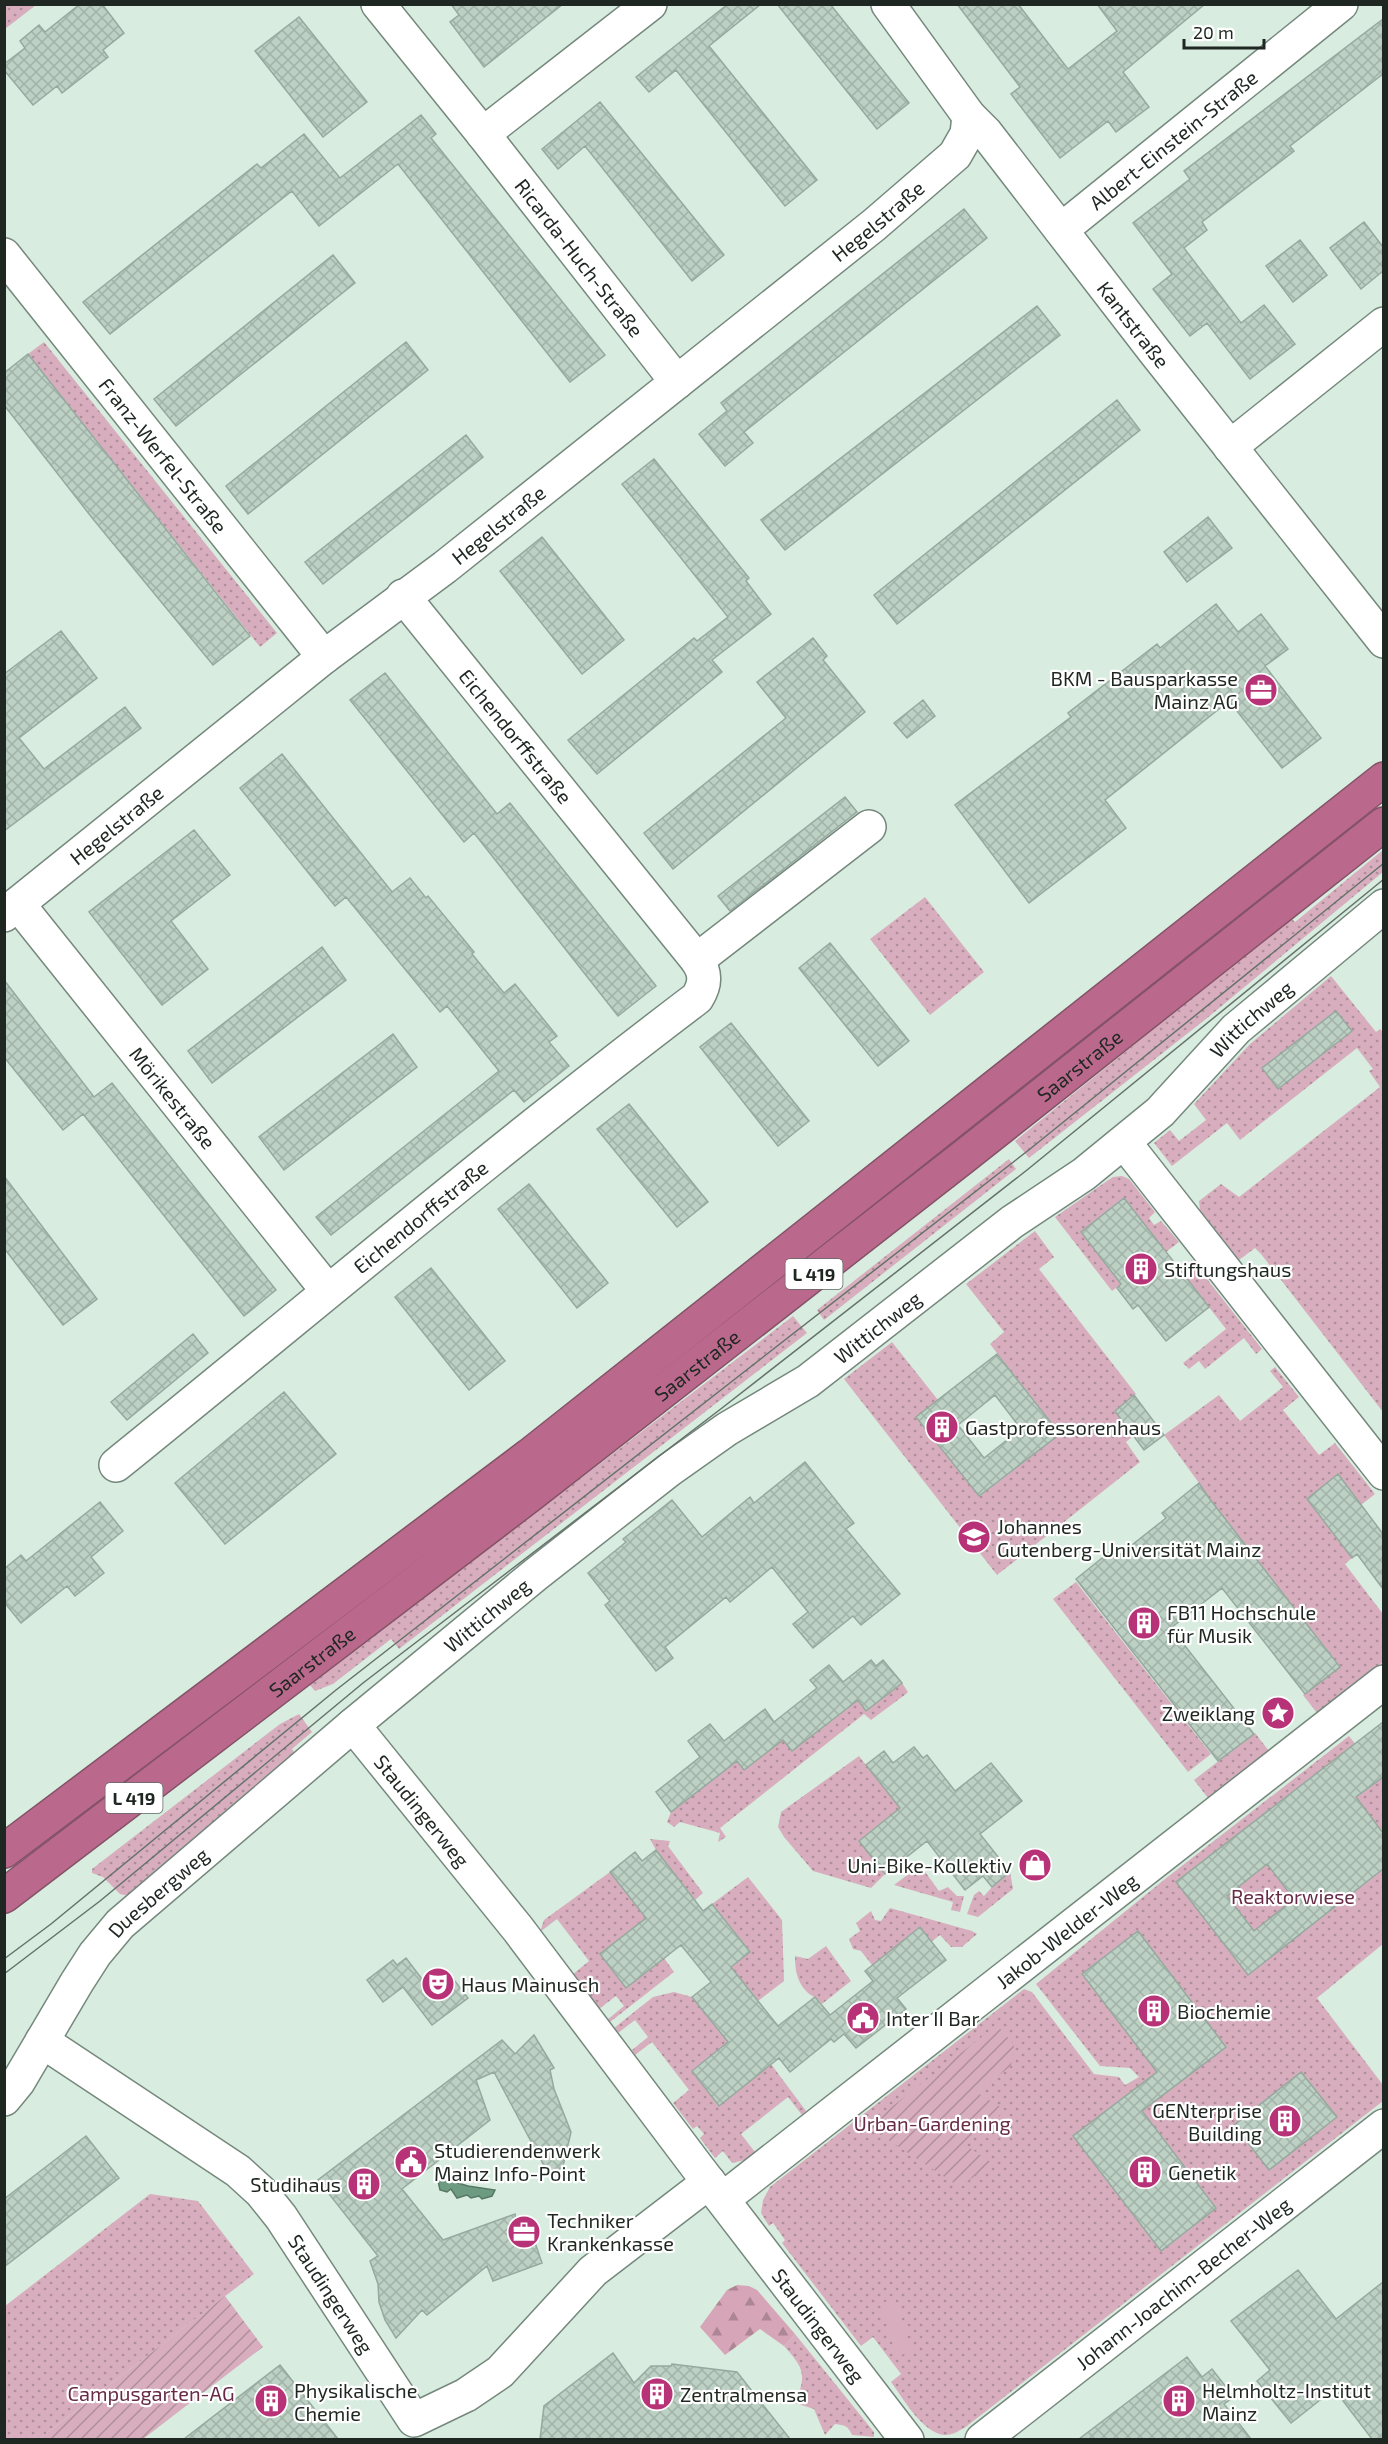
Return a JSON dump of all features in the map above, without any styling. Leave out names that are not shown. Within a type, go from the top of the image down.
[{"type":"highway","name":"Saarstraße","points":[[4,1851],[530,1455],[1383,779]]},
{"type":"highway","name":"Saarstraße","points":[[4,1896],[534,1492],[971,1151],[1383,824]]},
{"type":"street","name":"Ricarda-Huch-Straße","points":[[378,4],[677,382]]},
{"type":"street","points":[[483,134],[650,4]]},
{"type":"street","name":"Kantstraße","points":[[888,4],[969,116],[986,133],[1383,641]]},
{"type":"street","name":"Albert-Einstein-Straße","points":[[1061,230],[1341,4]]},
{"type":"street","name":"Hegelstraße","points":[[11,909],[324,657],[445,567],[874,225],[955,155],[967,134],[969,116]]},
{"type":"street","name":"Franz-Werfel-Straße","points":[[4,255],[324,657]]},
{"type":"street","points":[[1230,447],[1383,324]]},
{"type":"street","name":"Eichendorffstraße","points":[[116,1465],[327,1290],[697,998],[703,989],[703,968],[697,960],[403,596]]},
{"type":"street","points":[[697,960],[869,827]]},
{"type":"street","name":"Wittichweg","points":[[353,1725],[536,1575],[669,1470],[727,1429],[808,1382],[1012,1222],[1084,1174],[1160,1112],[1236,1029],[1383,906]]},
{"type":"street","name":"Mörikestraße","points":[[11,909],[327,1290]]},
{"type":"street","points":[[1124,1142],[1383,1473]]},
{"type":"street","name":"Jakob-Welder-Weg","points":[[716,2191],[1383,1682]]},
{"type":"street","name":"Duesbergweg","points":[[4,2099],[95,1954],[120,1924],[353,1725]]},
{"type":"street","name":"Staudingerweg","points":[[353,1725],[518,1929],[716,2191],[908,2439]]},
{"type":"street","name":"Staudingerweg","points":[[42,2041],[238,2170],[261,2192],[281,2217],[414,2420],[466,2395],[500,2372],[593,2271],[716,2191]]},
{"type":"street","name":"Johann-Joachim-Becher-Weg","points":[[982,2439],[1383,2126]]},
{"type":"green space","points":[[5,4],[36,4],[36,5],[5,29]]},
{"type":"green space","points":[[44,342],[277,633],[260,647],[28,354]]},
{"type":"green space","points":[[1383,850],[1383,872],[1206,1019],[1029,1158],[1015,1141],[1291,918],[1295,922]]},
{"type":"green space","points":[[925,897],[984,972],[930,1015],[870,939]]},
{"type":"green space","points":[[1331,976],[1376,1032],[1380,1029],[1384,1033],[1383,1412],[1261,1254],[1255,1248],[1239,1260],[1200,1210],[1199,1201],[1221,1184],[1239,1197],[1380,1087],[1369,1071],[1373,1069],[1357,1048],[1240,1140],[1227,1123],[1172,1166],[1154,1143],[1170,1130],[1179,1141],[1206,1120],[1194,1104],[1250,1044]]},
{"type":"green space","points":[[1009,1159],[1016,1169],[824,1320],[817,1310]]},
{"type":"green space","points":[[1122,1176],[1129,1179],[1155,1212],[1149,1218],[1154,1225],[1161,1221],[1179,1242],[1166,1252],[1124,1199],[1081,1232],[1121,1284],[1112,1291],[1055,1217],[1113,1177]]},
{"type":"green space","points":[[1035,1231],[1054,1257],[1039,1269],[1136,1394],[1115,1411],[1133,1436],[1126,1442],[1140,1462],[997,1575],[844,1379],[892,1342],[938,1400],[916,1417],[980,1496],[1059,1434],[990,1344],[1004,1332],[966,1284]]},
{"type":"green space","points":[[1192,1260],[1262,1349],[1256,1354],[1244,1338],[1205,1369],[1199,1361],[1189,1369],[1183,1363],[1226,1329],[1180,1270]]},
{"type":"green space","points":[[793,1316],[807,1333],[399,1649],[391,1639],[333,1684],[315,1691],[310,1685]]},
{"type":"green space","points":[[1275,1367],[1299,1397],[1283,1410],[1319,1455],[1335,1443],[1375,1494],[1361,1505],[1338,1474],[1307,1499],[1352,1558],[1345,1564],[1383,1614],[1383,1662],[1317,1713],[1303,1695],[1339,1665],[1199,1486],[1164,1435],[1219,1395],[1240,1421],[1283,1387],[1270,1371]]},
{"type":"green space","points":[[1076,1582],[1211,1754],[1188,1772],[1053,1599]]},
{"type":"green space","points":[[902,1683],[908,1692],[906,1694],[871,1720],[864,1714],[720,1828],[726,1837],[718,1842],[720,1833],[680,1822],[674,1827],[667,1822],[671,1812],[734,1757],[744,1770],[783,1740],[792,1751],[848,1708],[854,1695],[867,1710]]},
{"type":"green space","points":[[299,1714],[312,1732],[292,1749],[296,1755],[129,1896],[120,1894],[103,1877],[92,1873],[92,1869],[280,1724]]},
{"type":"green space","points":[[1255,1733],[1269,1751],[1208,1798],[1194,1780]]},
{"type":"green space","name":"Reaktorwiese","points":[[1349,1736],[1383,1777],[1383,1944],[1317,1998],[1383,2085],[1383,2101],[967,2426],[945,2435],[929,2429],[914,2414],[891,2382],[901,2374],[873,2337],[861,2346],[782,2243],[785,2240],[773,2223],[769,2226],[761,2213],[763,2200],[770,2187],[1024,1989],[1032,1992],[1094,2074],[1119,2077],[1125,2085],[1139,2077],[1130,2068],[1100,2066],[1036,1984],[1165,1879]]},
{"type":"green space","points":[[859,1756],[900,1808],[859,1841],[885,1874],[871,1888],[813,1871],[778,1827],[781,1812]]},
{"type":"green space","points":[[650,1839],[670,1841],[668,1846],[703,1893],[695,1900],[656,1850]]},
{"type":"green space","points":[[918,1867],[923,1869],[939,1891],[948,1887],[957,1896],[964,1896],[960,1912],[951,1910],[953,1902],[894,1885]]},
{"type":"green space","points":[[610,1872],[646,1918],[600,1954],[626,1988],[664,1958],[674,1972],[610,2022],[607,2020],[624,2006],[616,1996],[599,2009],[572,1975],[589,1961],[557,1919],[540,1932],[544,1920]]},
{"type":"green space","points":[[1010,1872],[1013,1889],[978,1917],[967,1914],[974,1895],[979,1891],[984,1896]]},
{"type":"green space","points":[[748,1877],[782,1920],[784,1981],[758,2001],[731,1967],[750,1951],[712,1904]]},
{"type":"green space","points":[[890,1908],[977,1934],[962,1947],[951,1947],[940,1935],[931,1942],[872,1965],[861,1951],[853,1949],[849,1939],[860,1931],[856,1923],[871,1911],[875,1920],[881,1921]]},
{"type":"green space","points":[[826,1946],[851,1981],[822,2004],[801,1984],[796,1971],[795,1956],[808,1959]]},
{"type":"green space","points":[[674,1992],[692,1997],[728,2042],[692,2071],[718,2106],[771,2064],[806,2111],[802,2115],[788,2097],[741,2134],[755,2152],[745,2160],[732,2163],[723,2151],[715,2158],[700,2138],[704,2134],[697,2126],[693,2129],[673,2103],[689,2090],[652,2042],[635,2055],[632,2050],[648,2037],[635,2020],[618,2033],[614,2028],[653,1997]]},
{"type":"green space","name":"Urban-Gardening","points":[[997,2025],[1014,2045],[1011,2066],[976,2092],[1002,2108],[1001,2114],[964,2144],[992,2163],[960,2187],[867,2126]]},
{"type":"green space","points":[[150,2194],[198,2201],[254,2274],[39,2439],[5,2440],[5,2306]]},
{"type":"green space","points":[[737,2285],[749,2286],[757,2290],[795,2334],[784,2346],[760,2329],[725,2355],[700,2327],[727,2290]]},
{"type":"green space","name":"Campusgarten-AG","points":[[225,2296],[263,2347],[143,2439],[39,2439]]},
{"type":"green space","points":[[895,2298],[912,2352],[897,2356],[880,2304]]},
{"type":"green space","points":[[795,2334],[874,2432],[874,2437],[852,2435],[846,2426],[835,2424],[825,2435],[814,2409],[795,2403],[801,2385],[802,2372],[796,2360],[784,2346]]},
{"type":"shaded area","points":[[439,2172],[451,2181],[495,2190],[492,2196],[482,2199],[479,2196],[471,2198],[467,2195],[457,2198],[451,2189],[447,2192],[440,2190],[437,2176]]},
{"type":"building","points":[[80,4],[102,4],[124,33],[103,50],[108,57],[62,93],[57,86],[33,105],[4,70],[4,64],[25,48],[20,41],[39,25],[45,32]]},
{"type":"building","points":[[451,4],[563,4],[484,67],[450,22],[459,15]]},
{"type":"building","points":[[728,4],[761,4],[709,46],[817,180],[785,206],[676,70],[649,92],[636,77]]},
{"type":"building","points":[[777,4],[830,4],[909,103],[877,129]]},
{"type":"building","points":[[957,4],[1018,4],[1068,69],[1117,31],[1097,4],[1205,4],[1123,72],[1149,107],[1116,132],[1108,121],[1060,158],[1011,94],[1020,87]]},
{"type":"building","points":[[299,17],[367,102],[323,137],[255,51]]},
{"type":"building","points":[[1383,19],[1383,74],[1290,146],[1294,151],[1202,222],[1207,230],[1184,248],[1241,323],[1264,305],[1295,344],[1250,379],[1207,323],[1190,336],[1153,289],[1172,274],[1133,223],[1190,179],[1184,171]]},
{"type":"building","points":[[600,102],[724,255],[692,281],[585,146],[558,169],[542,149]]},
{"type":"building","points":[[421,115],[436,134],[431,138],[605,355],[570,382],[398,164],[319,226],[292,191],[110,334],[83,302],[257,164],[261,168],[304,134],[340,178]]},
{"type":"building","points":[[964,209],[987,238],[744,432],[753,443],[725,466],[699,434],[727,411],[721,403]]},
{"type":"building","points":[[1364,222],[1383,247],[1383,271],[1361,289],[1330,248]]},
{"type":"building","points":[[1300,240],[1327,275],[1293,302],[1266,266]]},
{"type":"building","points":[[333,255],[355,283],[176,426],[154,399]]},
{"type":"building","points":[[1037,306],[1060,335],[785,550],[761,520]]},
{"type":"building","points":[[406,342],[428,370],[248,514],[226,486]]},
{"type":"building","points":[[28,354],[250,636],[213,665],[93,519],[4,405],[4,373]]},
{"type":"building","points":[[1117,400],[1140,430],[897,624],[874,595]]},
{"type":"building","points":[[466,435],[483,457],[323,584],[305,562]]},
{"type":"building","points":[[654,459],[749,578],[746,581],[771,614],[712,660],[722,672],[597,774],[568,740],[694,638],[697,641],[728,617],[622,484]]},
{"type":"building","points":[[1208,517],[1232,548],[1187,582],[1164,552]]},
{"type":"building","points":[[542,537],[624,640],[582,674],[500,571]]},
{"type":"building","points":[[1216,604],[1238,632],[1261,614],[1288,649],[1265,666],[1321,738],[1282,768],[1229,701],[1105,800],[1126,828],[1029,903],[955,805],[1071,717],[1068,713],[1157,644],[1160,648]]},
{"type":"building","points":[[61,631],[97,678],[19,738],[44,769],[125,707],[141,728],[4,831],[4,674]]},
{"type":"building","points":[[813,638],[827,656],[823,660],[865,712],[673,869],[644,833],[786,718],[757,682]]},
{"type":"building","points":[[385,673],[497,814],[510,803],[656,986],[618,1016],[474,833],[464,842],[350,700]]},
{"type":"building","points":[[923,700],[935,716],[907,738],[894,723]]},
{"type":"building","points":[[282,754],[392,892],[410,878],[426,898],[428,896],[474,952],[472,954],[504,993],[515,984],[557,1036],[549,1042],[569,1066],[524,1102],[514,1090],[331,1235],[316,1217],[499,1071],[447,1006],[440,1012],[346,897],[335,906],[240,788]]},
{"type":"building","points":[[845,797],[857,812],[730,911],[718,896]]},
{"type":"building","points":[[194,830],[230,875],[171,921],[208,969],[162,1005],[89,912]]},
{"type":"building","points":[[830,943],[909,1041],[878,1066],[799,968]]},
{"type":"building","points":[[322,947],[346,980],[212,1083],[188,1051]]},
{"type":"building","points":[[4,980],[94,1097],[112,1083],[276,1290],[244,1316],[83,1114],[63,1130],[4,1057]]},
{"type":"building","points":[[1336,1011],[1352,1031],[1278,1089],[1262,1068]]},
{"type":"building","points":[[731,1023],[809,1121],[778,1146],[700,1047]]},
{"type":"building","points":[[393,1034],[417,1067],[284,1170],[259,1137]]},
{"type":"building","points":[[629,1104],[708,1202],[677,1227],[597,1129]]},
{"type":"building","points":[[4,1176],[97,1299],[63,1325],[4,1248]]},
{"type":"building","points":[[529,1184],[608,1283],[577,1308],[498,1209]]},
{"type":"building","name":"Stiftungshaus","points":[[1124,1198],[1209,1307],[1166,1341],[1138,1305],[1133,1309],[1117,1288],[1121,1284],[1081,1232]]},
{"type":"building","points":[[431,1268],[505,1361],[469,1390],[395,1297]]},
{"type":"building","points":[[193,1334],[208,1353],[127,1420],[111,1402]]},
{"type":"building","name":"Gastprofessorenhaus","points":[[997,1354],[1060,1434],[979,1496],[916,1417]],"holes":[[[995,1395],[1021,1429],[984,1458],[958,1425]]]},
{"type":"building","points":[[284,1392],[336,1454],[225,1544],[175,1483]]},
{"type":"building","points":[[1134,1395],[1164,1435],[1144,1450],[1115,1411]]},
{"type":"building","points":[[805,1462],[854,1523],[846,1529],[900,1594],[861,1625],[853,1616],[813,1648],[793,1624],[808,1612],[772,1567],[730,1602],[726,1597],[665,1647],[673,1658],[656,1671],[605,1605],[610,1601],[588,1573],[626,1542],[623,1539],[672,1500],[702,1537],[750,1497],[754,1503]]},
{"type":"building","points":[[1338,1474],[1383,1534],[1383,1589],[1357,1554],[1352,1558],[1307,1499]]},
{"type":"building","name":"FB11 Hochschule für Musik","points":[[1199,1483],[1340,1667],[1305,1694],[1222,1588],[1171,1628],[1254,1734],[1218,1761],[1076,1579],[1112,1550],[1118,1556],[1166,1518],[1162,1513]]},
{"type":"building","points":[[100,1502],[123,1531],[91,1557],[104,1573],[75,1596],[67,1586],[21,1623],[4,1602],[4,1569],[21,1555],[26,1561]]},
{"type":"building","points":[[871,1660],[876,1666],[883,1660],[902,1683],[866,1711],[858,1700],[792,1751],[783,1740],[744,1770],[737,1761],[671,1812],[656,1792],[700,1757],[688,1741],[710,1724],[724,1741],[765,1709],[774,1722],[817,1688],[810,1680],[829,1665],[843,1682]]},
{"type":"building","points":[[1383,1722],[1383,1777],[1356,1797],[1383,1833],[1383,1869],[1248,1975],[1176,1882]],"holes":[[[1267,1864],[1294,1899],[1254,1931],[1227,1896]]]},
{"type":"building","points":[[914,1747],[923,1758],[927,1755],[955,1791],[991,1763],[1022,1801],[980,1834],[1010,1872],[992,1887],[983,1876],[965,1890],[927,1841],[885,1874],[859,1841],[900,1808],[866,1765],[884,1751],[893,1763]]},
{"type":"building","points":[[656,1850],[703,1911],[712,1904],[750,1952],[731,1967],[778,2026],[815,1997],[830,2015],[873,1981],[865,1971],[920,1927],[946,1960],[897,1998],[906,2009],[856,2048],[844,2034],[834,2042],[831,2039],[790,2072],[779,2058],[719,2106],[692,2071],[728,2042],[692,1997],[711,1982],[681,1945],[626,1988],[600,1954],[646,1918],[610,1872],[635,1852],[642,1861]]},
{"type":"building","points":[[1138,1931],[1226,2047],[1142,2111],[1216,2208],[1161,2251],[1073,2136],[1157,2072],[1082,1974]]},
{"type":"building","points":[[406,1958],[428,1987],[448,1972],[468,1998],[432,2025],[403,1987],[383,2002],[367,1980],[393,1960],[397,1965]]},
{"type":"building","name":"Studihaus","points":[[534,2035],[554,2068],[550,2070],[554,2089],[571,2132],[563,2166],[550,2177],[494,2072],[476,2080],[490,2120],[402,2189],[443,2240],[515,2214],[517,2225],[527,2219],[542,2263],[493,2281],[487,2266],[427,2315],[422,2310],[396,2338],[385,2320],[379,2302],[378,2284],[370,2261],[378,2256],[318,2180],[502,2040],[515,2054]]},
{"type":"building","name":"GENterprise Building","points":[[1301,2072],[1337,2117],[1269,2170],[1234,2125]]},
{"type":"building","points":[[86,2136],[119,2178],[4,2267],[4,2199]]},
{"type":"building","points":[[1298,2270],[1336,2319],[1383,2282],[1383,2439],[1372,2439],[1334,2389],[1291,2423],[1257,2381],[1270,2370],[1231,2321]]},
{"type":"building","name":"Zentralmensa","points":[[613,2353],[634,2383],[651,2366],[671,2366],[672,2364],[737,2372],[790,2439],[540,2439],[544,2406]]},
{"type":"building","name":"Helmholtz-Institut Mainz","points":[[1187,2357],[1202,2377],[1212,2369],[1234,2397],[1224,2404],[1251,2439],[1079,2439]]},
{"type":"building","name":"Physikalische Chemie","points":[[280,2365],[338,2439],[184,2439]]},
{"type":"tram line","points":[[4,1959],[51,1924],[336,1690],[1030,1149],[1384,863]]},
{"type":"tram line","points":[[4,1974],[100,1901],[363,1683],[722,1408],[1027,1170],[1384,879]]},
{"type":"place","name":"BKM - Bausparkasse Mainz AG","points":[[1261,690]]},
{"type":"place","name":"Stiftungshaus","points":[[1141,1269]]},
{"type":"place","name":"Gastprofessorenhaus","points":[[942,1427]]},
{"type":"place","name":"Johannes Gutenberg-Universität Mainz","points":[[974,1537]]},
{"type":"place","name":"FB11 Hochschule für Musik","points":[[1144,1623]]},
{"type":"place","name":"Zweiklang","points":[[1278,1713]]},
{"type":"place","name":"Uni-Bike-Kollektiv","points":[[1035,1865]]},
{"type":"place","name":"Haus Mainusch","points":[[438,1984]]},
{"type":"place","name":"Biochemie","points":[[1154,2011]]},
{"type":"place","name":"Inter II Bar","points":[[863,2018]]},
{"type":"place","name":"GENterprise Building","points":[[1285,2121]]},
{"type":"place","name":"Studierendenwerk Mainz Info-Point","points":[[411,2162]]},
{"type":"place","name":"Genetik","points":[[1145,2172]]},
{"type":"place","name":"Studihaus","points":[[364,2184]]},
{"type":"place","name":"Techniker Krankenkasse","points":[[524,2232]]},
{"type":"place","name":"Zentralmensa","points":[[657,2394]]},
{"type":"place","name":"Physikalische Chemie","points":[[271,2401]]},
{"type":"place","name":"Helmholtz-Institut Mainz","points":[[1179,2401]]}]
